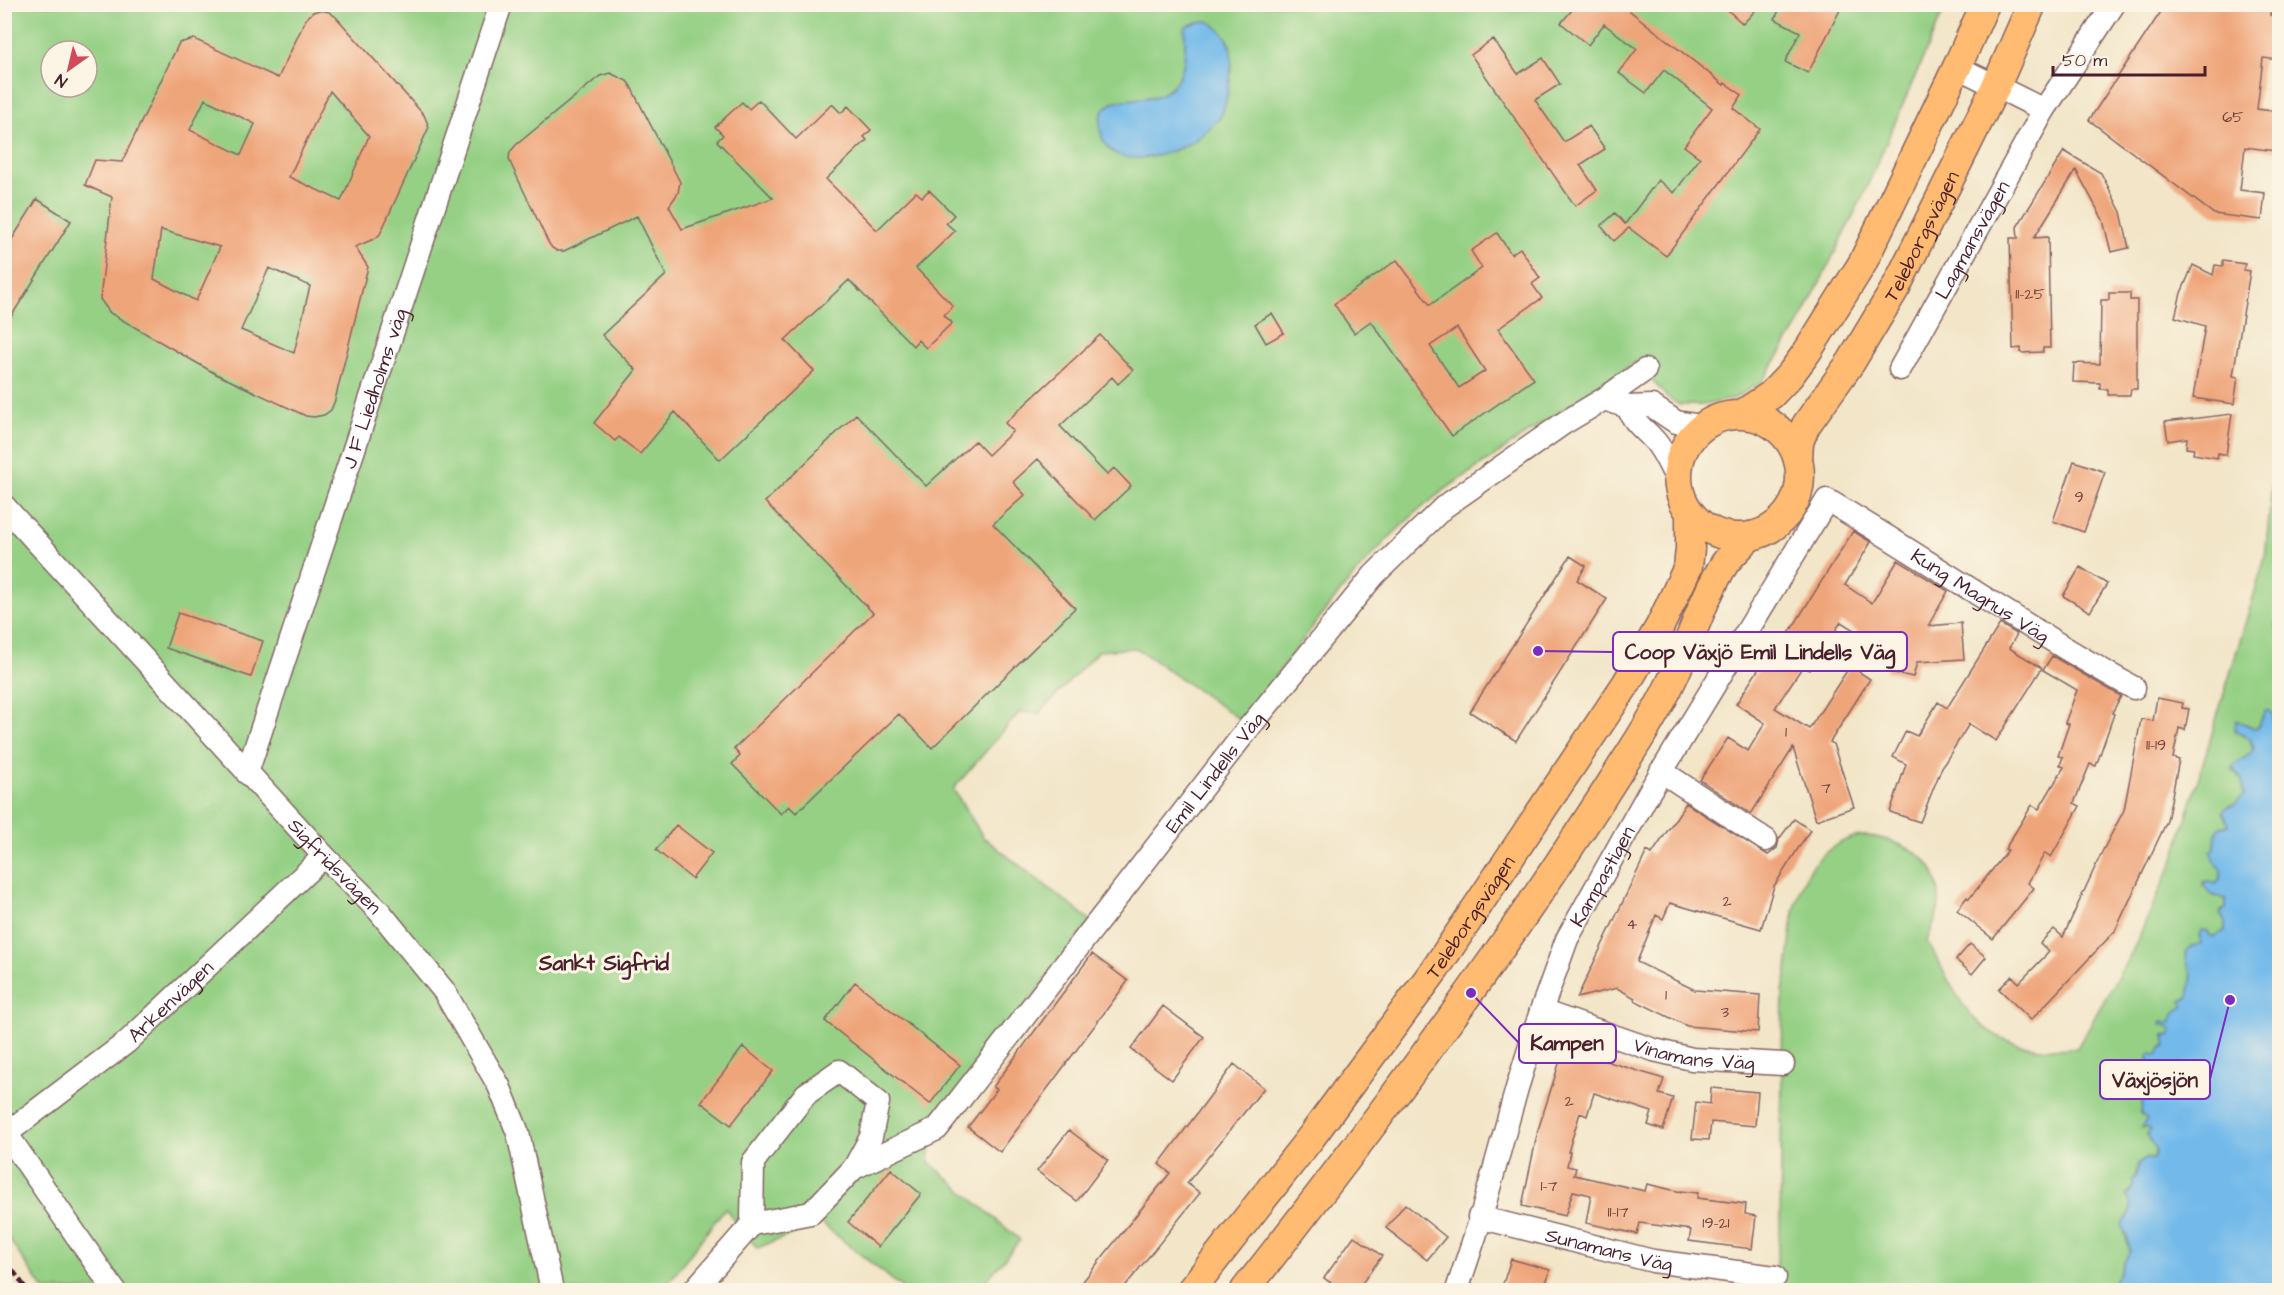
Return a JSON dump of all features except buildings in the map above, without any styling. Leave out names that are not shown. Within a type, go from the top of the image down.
[{"type":"main road","name":"Teleborgsvägen","points":[[1743,414],[1771,395],[1790,375],[1862,264],[1985,4]]},
{"type":"main road","name":"Teleborgsvägen","points":[[1798,460],[1799,442],[1806,425],[1851,362],[1896,287],[1996,86],[2032,4]]},
{"type":"main road","points":[[1743,414],[1758,417],[1783,433],[1798,460],[1799,489],[1794,502],[1776,524],[1763,532],[1750,536],[1733,537],[1716,533],[1702,525],[1690,513],[1679,492],[1678,465],[1691,437],[1702,426],[1714,419],[1743,414]]},
{"type":"main road","name":"Teleborgsvägen","points":[[1191,1290],[1312,1136],[1436,968],[1626,684],[1660,626],[1688,567],[1690,513]]},
{"type":"main road","points":[[1245,1290],[1350,1158],[1471,993],[1555,871],[1626,760],[1671,682],[1711,591],[1726,563],[1750,536]]},
{"type":"street","name":"J F Liedholms väg","points":[[248,773],[501,4]]},
{"type":"street","name":"Lagmansvägen","points":[[1900,369],[2044,110],[2114,4]]},
{"type":"street","points":[[1957,67],[2044,110]]},
{"type":"street","name":"Emil Lindells Väg","points":[[854,1168],[937,1129],[1247,730],[1374,575],[1404,543],[1444,507],[1564,423],[1604,399],[1645,370]]},
{"type":"street","points":[[1604,399],[1628,407],[1652,406],[1676,422],[1702,426]]},
{"type":"street","points":[[1628,407],[1638,427],[1657,444],[1677,480]]},
{"type":"street","name":"Kung Magnus Väg","points":[[1827,500],[1938,567],[2087,662],[2134,688]]},
{"type":"street","name":"Kampastigen","points":[[1457,1290],[1541,1011],[1567,939],[1661,771],[1827,500]]},
{"type":"street","name":"Sigfridsvägen","points":[[4,506],[324,856],[379,911],[444,991],[499,1086],[518,1133],[552,1290]]},
{"type":"street","points":[[1661,771],[1766,840]]},
{"type":"street","name":"Arkenvägen","points":[[6,1132],[127,1042],[324,856]]},
{"type":"street","name":"Vinamans Väg","points":[[1541,1011],[1654,1050],[1692,1059],[1783,1064]]},
{"type":"street","name":"Emil Lindells Väg","points":[[839,1071],[878,1102],[871,1137],[854,1168],[811,1213],[752,1224],[753,1162],[806,1094],[839,1071]]},
{"type":"street","points":[[6,1132],[114,1290]]},
{"type":"street","name":"Sunamans Väg","points":[[1479,1217],[1503,1225],[1653,1261],[1775,1277]]},
{"type":"street","points":[[694,1290],[752,1224]]},
{"type":"green space","points":[[4,5],[1946,5],[1863,196],[1799,324],[1762,382],[1733,399],[1703,405],[1679,405],[1666,396],[1636,362],[1456,482],[1407,521],[1381,546],[1332,602],[1242,721],[1136,648],[1098,651],[1039,714],[1020,712],[953,789],[983,837],[1091,921],[933,1125],[929,1162],[1020,1240],[980,1288],[982,1290],[905,1290],[821,1223],[757,1248],[725,1208],[663,1290],[44,1290],[4,1232]]},
{"type":"green space","points":[[2279,410],[2280,597],[2278,599],[2280,615],[2276,625],[2280,643],[2279,725],[2272,720],[2274,719],[2263,716],[2258,727],[2254,728],[2244,723],[2244,736],[2250,739],[2253,751],[2232,769],[2242,780],[2244,796],[2224,811],[2229,825],[2219,828],[2216,834],[2215,849],[2212,853],[2214,861],[2221,869],[2221,878],[2216,884],[2203,882],[2212,894],[2226,899],[2226,908],[2221,911],[2225,931],[2212,937],[2208,931],[2202,933],[2202,944],[2192,946],[2186,953],[2192,975],[2188,997],[2182,1000],[2184,1006],[2177,1011],[2168,1026],[2172,1032],[2170,1036],[2165,1036],[2167,1045],[2163,1046],[2158,1055],[2148,1058],[2157,1083],[2154,1087],[2156,1094],[2148,1096],[2144,1085],[2141,1089],[2143,1099],[2141,1113],[2147,1119],[2141,1128],[2148,1128],[2150,1131],[2148,1136],[2154,1144],[2155,1153],[2153,1159],[2146,1159],[2138,1164],[2133,1187],[2126,1195],[2131,1208],[2123,1228],[2130,1251],[2110,1290],[1774,1290],[1780,1231],[1783,991],[1796,903],[1811,868],[1837,844],[1861,836],[1899,844],[1917,854],[1932,869],[1939,893],[1938,911],[1927,941],[1958,997],[1969,1012],[1997,1036],[2016,1044],[2045,1049],[2077,1048],[2133,950],[2174,859],[2265,558]]},
{"type":"water","points":[[1209,21],[1226,37],[1232,55],[1228,94],[1220,118],[1195,140],[1164,154],[1134,158],[1121,156],[1110,150],[1103,139],[1100,123],[1106,107],[1123,100],[1160,95],[1170,88],[1183,67],[1185,27],[1197,22]]},
{"type":"water","points":[[2266,710],[2271,712],[2273,720],[2280,725],[2279,1290],[2110,1290],[2130,1251],[2127,1236],[2121,1225],[2127,1218],[2131,1207],[2125,1194],[2129,1193],[2133,1186],[2138,1164],[2146,1159],[2153,1159],[2155,1156],[2154,1146],[2147,1134],[2150,1131],[2148,1128],[2141,1128],[2147,1119],[2141,1113],[2143,1099],[2141,1082],[2144,1084],[2147,1095],[2155,1096],[2156,1094],[2154,1085],[2157,1083],[2148,1057],[2149,1054],[2158,1055],[2160,1049],[2167,1045],[2165,1035],[2170,1036],[2172,1032],[2168,1026],[2161,1024],[2162,1021],[2171,1023],[2175,1012],[2184,1006],[2181,1000],[2188,997],[2192,975],[2186,960],[2187,950],[2192,946],[2202,944],[2200,937],[2202,930],[2208,931],[2212,937],[2225,931],[2225,922],[2220,914],[2226,908],[2226,899],[2212,895],[2203,885],[2206,881],[2216,884],[2221,878],[2221,869],[2214,861],[2211,852],[2215,849],[2216,834],[2219,828],[2229,825],[2223,811],[2244,796],[2242,780],[2232,767],[2250,754],[2254,748],[2250,739],[2235,731],[2236,720],[2254,728],[2258,727]]},
{"type":"railway","points":[[4,1258],[27,1290]]},
{"type":"place","name":"Coop Växjö Emil Lindells Väg","points":[[1538,651]]},
{"type":"place","name":"Kampen","points":[[1471,993]]},
{"type":"place","name":"Växjösjön","points":[[2230,1000]]},
{"type":"district","name":"Sankt Sigfrid","points":[[604,963]]}]
